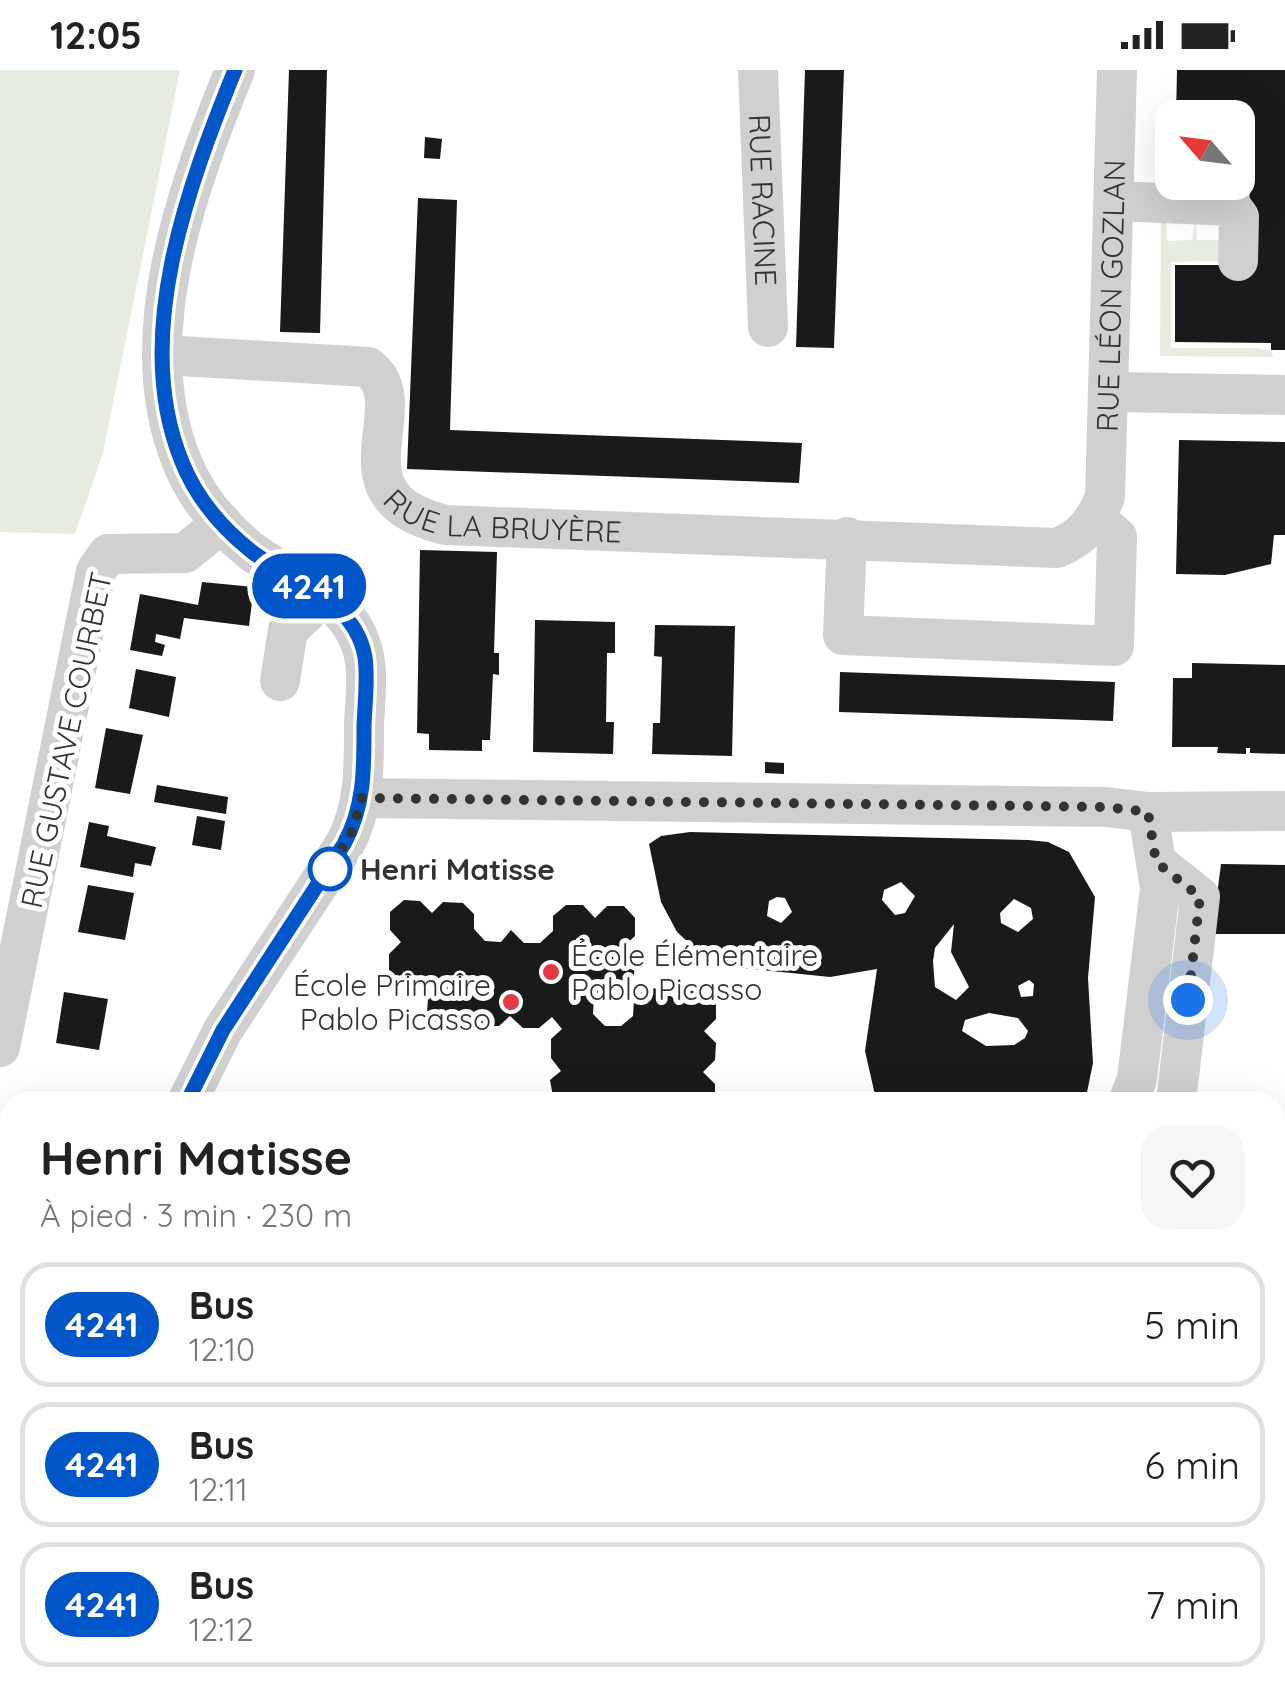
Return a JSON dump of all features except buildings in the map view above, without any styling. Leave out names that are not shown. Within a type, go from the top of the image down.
[{"type":"street","points":[[193,1092],[223,1030],[344,844],[362,798],[365,658],[351,623],[324,596],[252,552],[222,523],[197,493],[180,459],[167,410],[164,316],[185,218],[235,70]]},
{"type":"street","name":"RUE RACINE","points":[[758,70],[768,328]]},
{"type":"street","name":"RUE LÉON GOZLAN","points":[[1096,519],[1105,497],[1111,392],[1117,70]]},
{"type":"street","points":[[1115,201],[1231,206],[1239,217],[1238,262]]},
{"type":"street","name":"RUE LA BRUYÈRE","points":[[163,356],[368,366],[382,388],[380,465],[384,482],[393,500],[425,520],[446,525],[847,537],[1057,548],[1075,541],[1096,519]]},
{"type":"street","points":[[1111,392],[1285,395]]},
{"type":"street","points":[[847,537],[843,634],[1114,646],[1117,537],[1096,519]]},
{"type":"street","name":"RUE GUSTAVE COURBET","points":[[0,1047],[96,571],[108,554],[185,553],[222,523]]},
{"type":"street","points":[[280,681],[288,630],[324,596]]},
{"type":"street","points":[[362,798],[821,800],[1106,807],[1148,812],[1285,811]]},
{"type":"street","points":[[1132,1092],[1137,1080],[1160,888],[1148,812]]},
{"type":"street","points":[[1156,862],[1200,897],[1177,1092]]},
{"type":"shaded area","points":[[0,70],[180,70],[103,453],[75,534],[0,532]]},
{"type":"shaded area","points":[[1232,200],[1249,200],[1249,212]]},
{"type":"shaded area","points":[[1161,217],[1166,217],[1167,241],[1192,240],[1196,217],[1197,240],[1221,240],[1230,261],[1171,262],[1171,348],[1257,348],[1271,350],[1273,357],[1160,356]]},
{"type":"bus line","name":"4241","points":[[191,1092],[223,1030],[352,831],[363,785],[365,658],[351,623],[324,596],[252,552],[222,523],[197,493],[180,459],[167,410],[164,316],[174,266],[215,119],[235,70]]},
{"type":"place","name":"Henri Matisse","points":[[330,869]]},
{"type":"place","name":"École Élémentaire Pablo Picasso","points":[[551,972]]},
{"type":"place","name":"École Primaire Pablo Picasso","points":[[511,1002]]},
{"type":"route","points":[[330,869],[327,874],[352,831],[362,798],[821,800],[1106,807],[1148,812],[1156,862],[1200,897],[1188,1000]]}]
